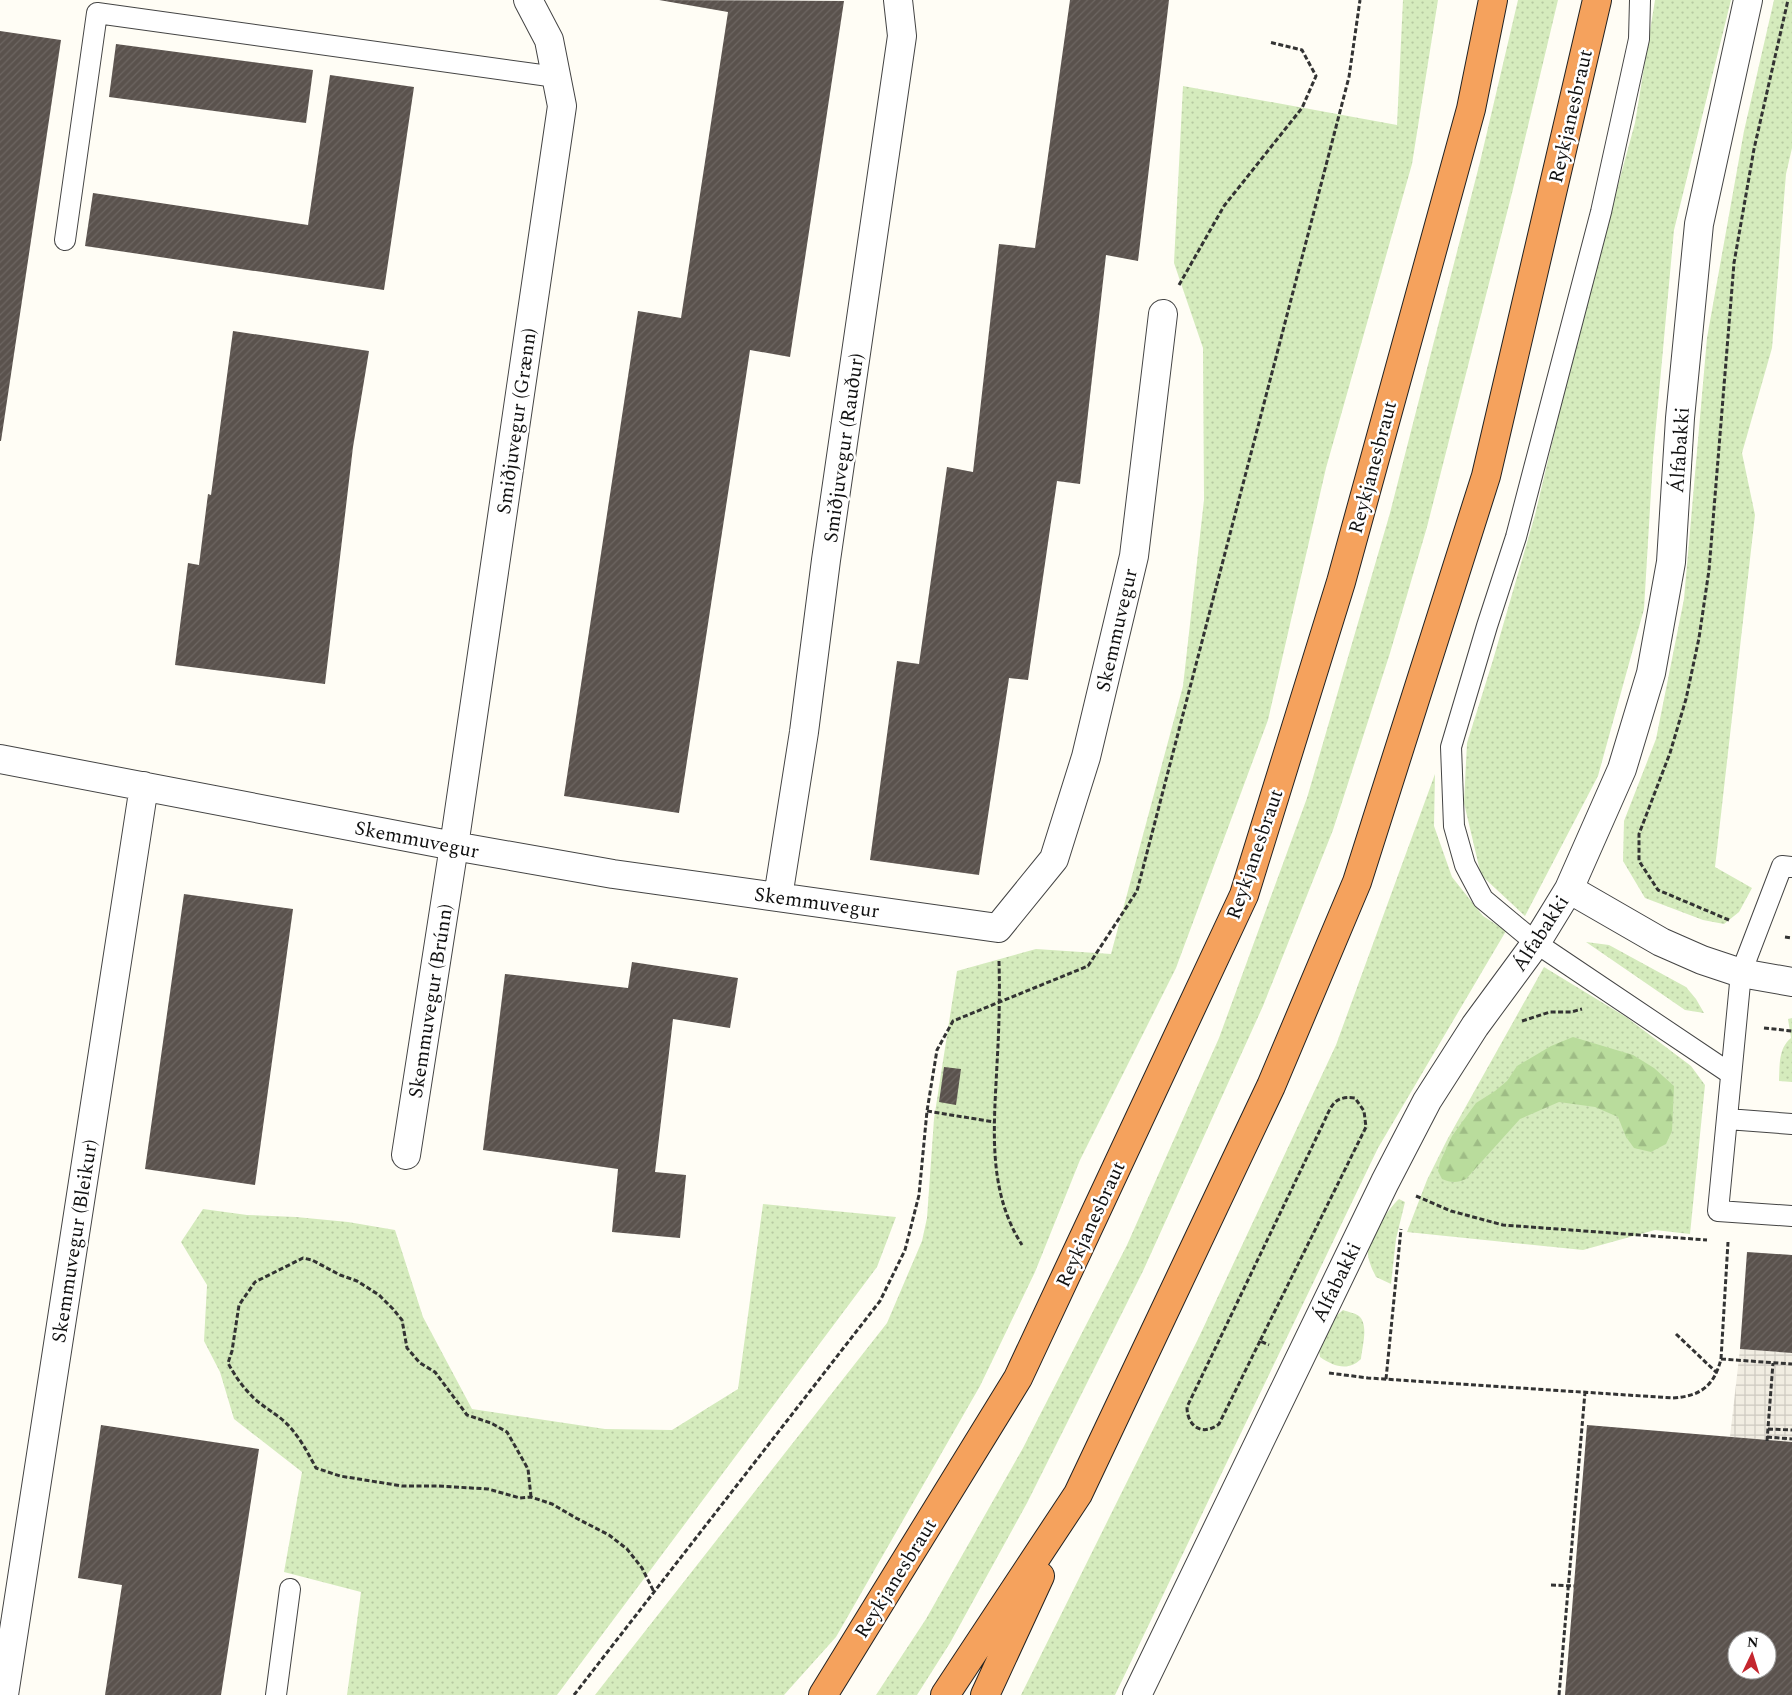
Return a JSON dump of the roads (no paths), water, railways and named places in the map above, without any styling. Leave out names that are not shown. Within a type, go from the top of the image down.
[{"type":"highway","name":"Reykjanesbraut","points":[[823,1695],[1018,1378],[1244,895],[1344,572],[1471,109],[1493,0]]},
{"type":"highway","name":"Reykjanesbraut","points":[[945,1695],[1078,1494],[1271,1086],[1357,882],[1486,476],[1597,0]]},
{"type":"highway","points":[[985,1695],[1078,1494]]},
{"type":"street","name":"Smiðjuvegur (Grænn)","points":[[454,846],[562,106],[549,40],[528,0]]},
{"type":"street","name":"Smiðjuvegur (Rauður)","points":[[778,897],[804,732],[828,550],[902,36],[898,0]]},
{"type":"street","name":"Álfabakki","points":[[1137,1695],[1372,1208],[1427,1101],[1475,1026],[1536,943],[1569,888],[1622,769],[1651,673],[1671,562],[1680,418],[1699,224],[1748,0]]},
{"type":"street","name":"Skemmuvegur","points":[[0,758],[454,846],[613,874],[998,928],[1054,859],[1086,757],[1134,556],[1163,314]]},
{"type":"street","name":"Skemmuvegur (Bleikur)","points":[[4,1695],[144,786]]},
{"type":"street","name":"Skemmuvegur (Brúnn)","points":[[406,1155],[454,846]]},
{"type":"street","name":"Álfabakki","points":[[1569,888],[1661,942],[1702,960],[1741,973],[1792,982]]},
{"type":"lane","points":[[1640,0],[1640,39],[1601,212],[1516,537],[1451,747],[1454,826],[1465,865],[1483,899],[1536,943],[1732,1074]]},
{"type":"lane","points":[[65,240],[97,13],[556,77]]},
{"type":"lane","points":[[1792,867],[1782,866],[1741,973],[1718,1210],[1792,1216]]},
{"type":"lane","points":[[1727,1119],[1792,1124]]},
{"type":"lane","points":[[276,1695],[290,1590]]}]
